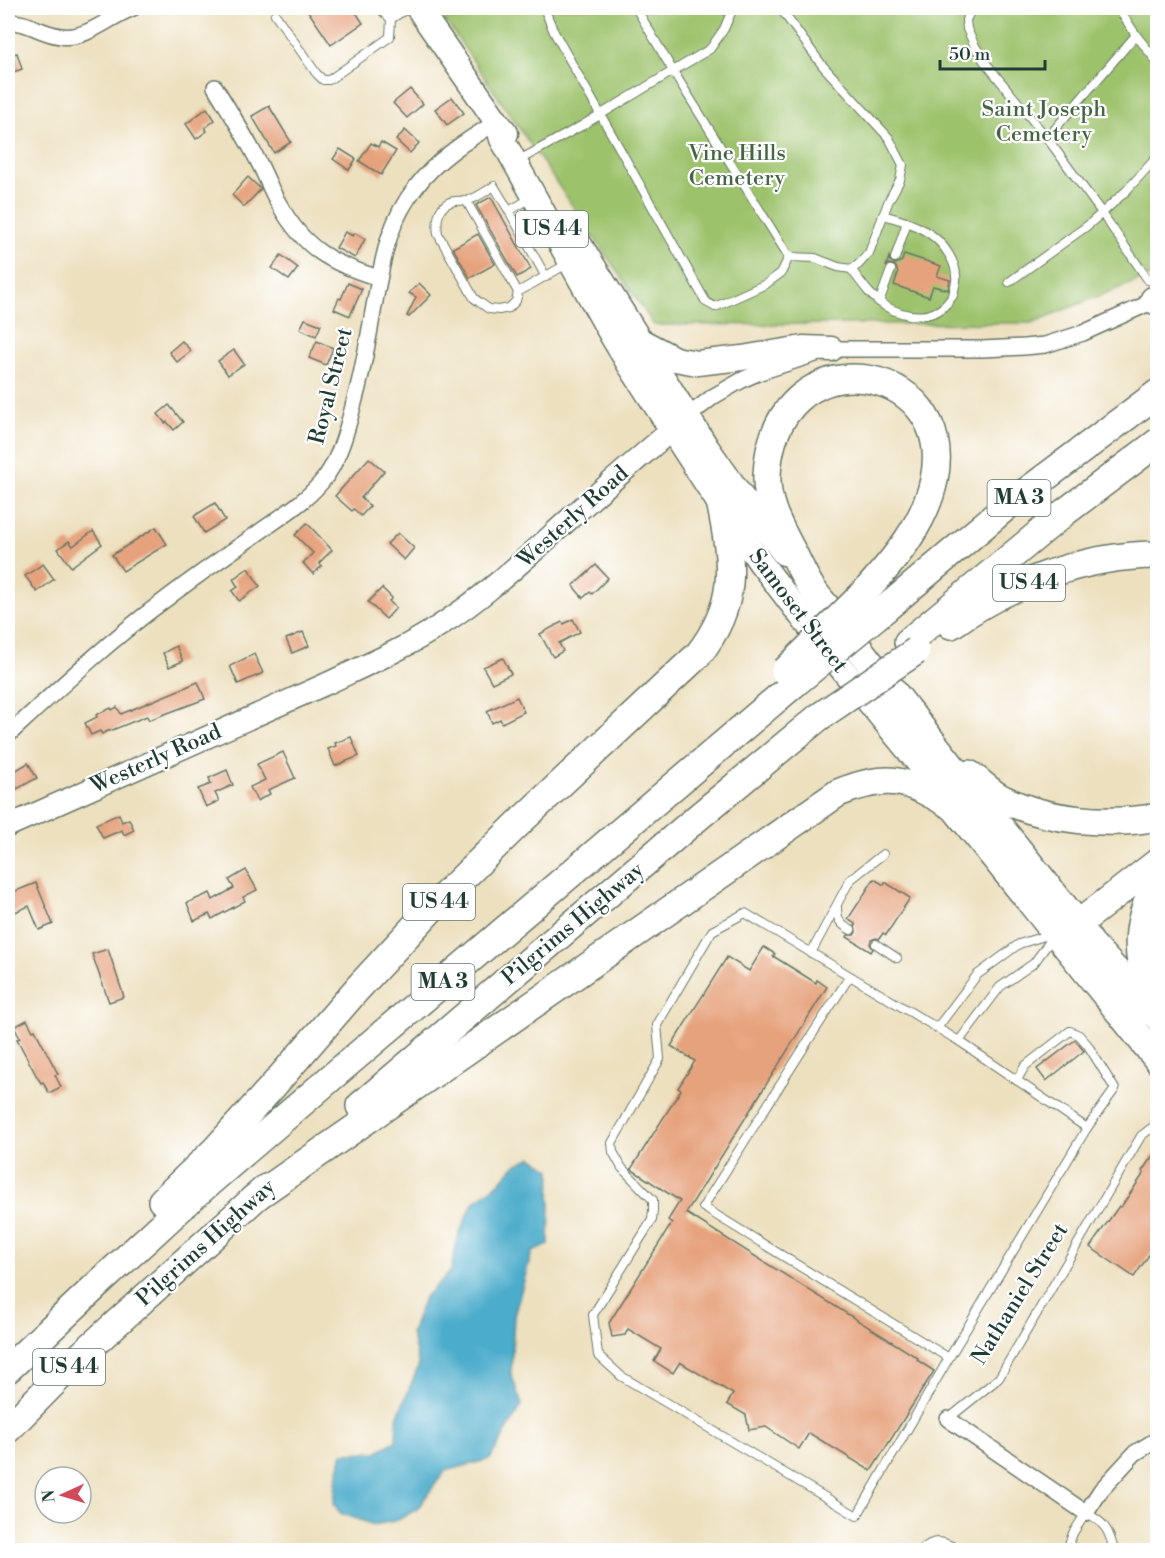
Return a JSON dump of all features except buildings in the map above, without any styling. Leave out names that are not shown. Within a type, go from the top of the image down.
[{"type":"highway","points":[[810,585],[772,513],[766,485],[772,444],[788,410],[813,388],[844,378],[861,377],[875,380],[893,387],[918,406],[931,427],[937,452],[934,482],[922,514],[896,556],[875,600]]},
{"type":"highway","name":"MA 3","points":[[875,600],[1007,506],[1158,393]]},
{"type":"highway","name":"MA 3","points":[[912,647],[1065,512],[1158,442]]},
{"type":"highway","name":"US 44","points":[[96,1286],[135,1226],[215,1150],[402,940],[523,819],[698,655],[711,638],[728,591],[729,550],[721,506]]},
{"type":"highway","name":"US 44","points":[[912,647],[1005,593],[1029,582],[1066,569],[1104,560],[1158,555]]},
{"type":"highway","name":"Samoset Street","points":[[810,585],[939,752],[1067,928],[1158,1060]]},
{"type":"highway","name":"Pilgrims Highway","points":[[8,1369],[196,1194],[705,759],[741,709],[790,677],[875,600]]},
{"type":"highway","name":"Pilgrims Highway","points":[[8,1429],[77,1359],[253,1199],[382,1087],[697,818],[819,717],[912,647]]},
{"type":"highway","name":"US 44","points":[[939,752],[1002,799],[1034,810],[1062,817],[1108,822],[1158,818]]},
{"type":"highway","points":[[253,1199],[838,793],[875,782],[896,781],[923,789],[954,807]]},
{"type":"highway","name":"Samoset Street","points":[[954,807],[1067,928],[1091,944],[1158,1016]]},
{"type":"highway","points":[[1067,928],[1158,862]]},
{"type":"highway","points":[[1158,882],[1152,891],[1142,918],[1140,954],[1158,1016]]},
{"type":"main road","name":"Samoset Street","points":[[418,8],[497,122],[509,135],[639,339],[721,506],[839,665],[954,807]]},
{"type":"main road","name":"Samoset Street","points":[[497,122],[502,140],[629,364],[680,423],[707,448],[743,499],[810,585]]},
{"type":"main road","points":[[639,339],[675,359],[697,363],[802,348],[831,349]]},
{"type":"street","points":[[8,22],[27,24],[46,33],[63,37],[79,35],[92,30],[121,12],[133,8]]},
{"type":"street","points":[[215,87],[258,161],[289,222],[308,243],[327,258],[347,268],[379,278]]},
{"type":"street","name":"Royal Street","points":[[8,735],[126,629],[294,509],[321,482],[340,451],[350,420],[360,382],[383,254],[398,215],[416,187],[442,160],[497,122]]},
{"type":"street","name":"Westerly Road","points":[[8,826],[326,684],[427,634],[512,572],[604,487],[680,423],[714,396],[744,379],[831,349],[982,349],[1045,345],[1083,333],[1154,294]]},
{"type":"street","name":"Nathaniel Street","points":[[948,1419],[1086,1513]]},
{"type":"street","points":[[1086,1513],[1101,1490],[1135,1453],[1158,1439]]},
{"type":"lane","points":[[380,8],[391,18]]},
{"type":"lane","points":[[391,18],[408,8]]},
{"type":"lane","points":[[544,8],[600,114],[706,302],[716,307],[766,284],[781,273],[789,257]]},
{"type":"lane","points":[[636,8],[789,257]]},
{"type":"lane","points":[[523,158],[710,49],[724,29],[733,8]]},
{"type":"lane","points":[[780,8],[822,65],[889,138],[903,165],[900,180],[889,200],[869,253],[858,265],[851,269],[838,267],[815,258],[789,257]]},
{"type":"lane","points":[[972,8],[966,20],[967,29],[984,61],[1047,138],[1102,213],[1154,294]]},
{"type":"lane","points":[[1118,8],[1158,63]]},
{"type":"lane","points":[[275,14],[323,80],[329,80],[390,38],[391,18]]},
{"type":"lane","points":[[1047,138],[1137,35]]},
{"type":"lane","points":[[1009,282],[1088,226],[1126,191],[1158,156]]},
{"type":"lane","points":[[467,202],[494,186],[517,235],[546,277]]},
{"type":"lane","points":[[506,213],[534,197]]},
{"type":"lane","points":[[458,200],[467,202],[479,218],[504,262],[518,292],[516,301],[509,308],[489,309],[474,298],[438,234],[436,223],[440,209],[450,202],[458,200]]},
{"type":"lane","points":[[851,269],[872,296],[903,315],[931,314],[952,298],[956,276],[947,251],[935,237],[907,222],[883,215]]},
{"type":"lane","points":[[895,258],[907,222]]},
{"type":"lane","points":[[518,292],[571,262]]},
{"type":"lane","points":[[879,302],[891,270]]},
{"type":"lane","points":[[811,953],[850,880],[883,854]]},
{"type":"lane","points":[[837,904],[837,916],[840,923],[851,930]]},
{"type":"lane","points":[[1017,1080],[1024,1066],[1070,1030],[1079,1035],[1087,1044],[1114,1089],[949,1358],[857,1516],[621,1376],[598,1355],[593,1315],[652,1220],[653,1210],[653,1200],[622,1168],[613,1152],[612,1143],[660,1059],[657,1025],[712,931],[745,913],[959,1041],[1088,1128]]},
{"type":"lane","points":[[937,1028],[977,975],[1019,944],[1067,928]]},
{"type":"lane","points":[[959,1041],[1000,987],[1034,963],[1067,928]]},
{"type":"lane","points":[[876,944],[897,958]]},
{"type":"lane","points":[[850,976],[703,1207],[949,1358]]},
{"type":"lane","name":"Nathaniel Street","points":[[948,1419],[999,1378],[1141,1136],[1158,1123]]},
{"type":"lane","points":[[1067,1551],[1073,1533],[1086,1513]]},
{"type":"lane","name":"Nathaniel Street","points":[[1086,1513],[1098,1519],[1110,1535],[1113,1551]]},
{"type":"lane","points":[[921,1551],[934,1541],[942,1541],[961,1551]]},
{"type":"green space","name":"Vine Hills Cemetery","points":[[437,8],[1157,8],[1157,273],[1031,323],[654,325]]},
{"type":"water","points":[[532,1157],[551,1170],[549,1245],[532,1252],[514,1316],[511,1374],[522,1405],[490,1459],[445,1471],[417,1509],[398,1520],[374,1525],[340,1513],[334,1504],[336,1482],[343,1453],[376,1452],[396,1441],[397,1418],[419,1365],[411,1333],[424,1298],[451,1271],[458,1237],[473,1203],[499,1183],[515,1165]]},
{"type":"park label","name":"Saint Joseph Cemetery","points":[[1044,122]]}]
